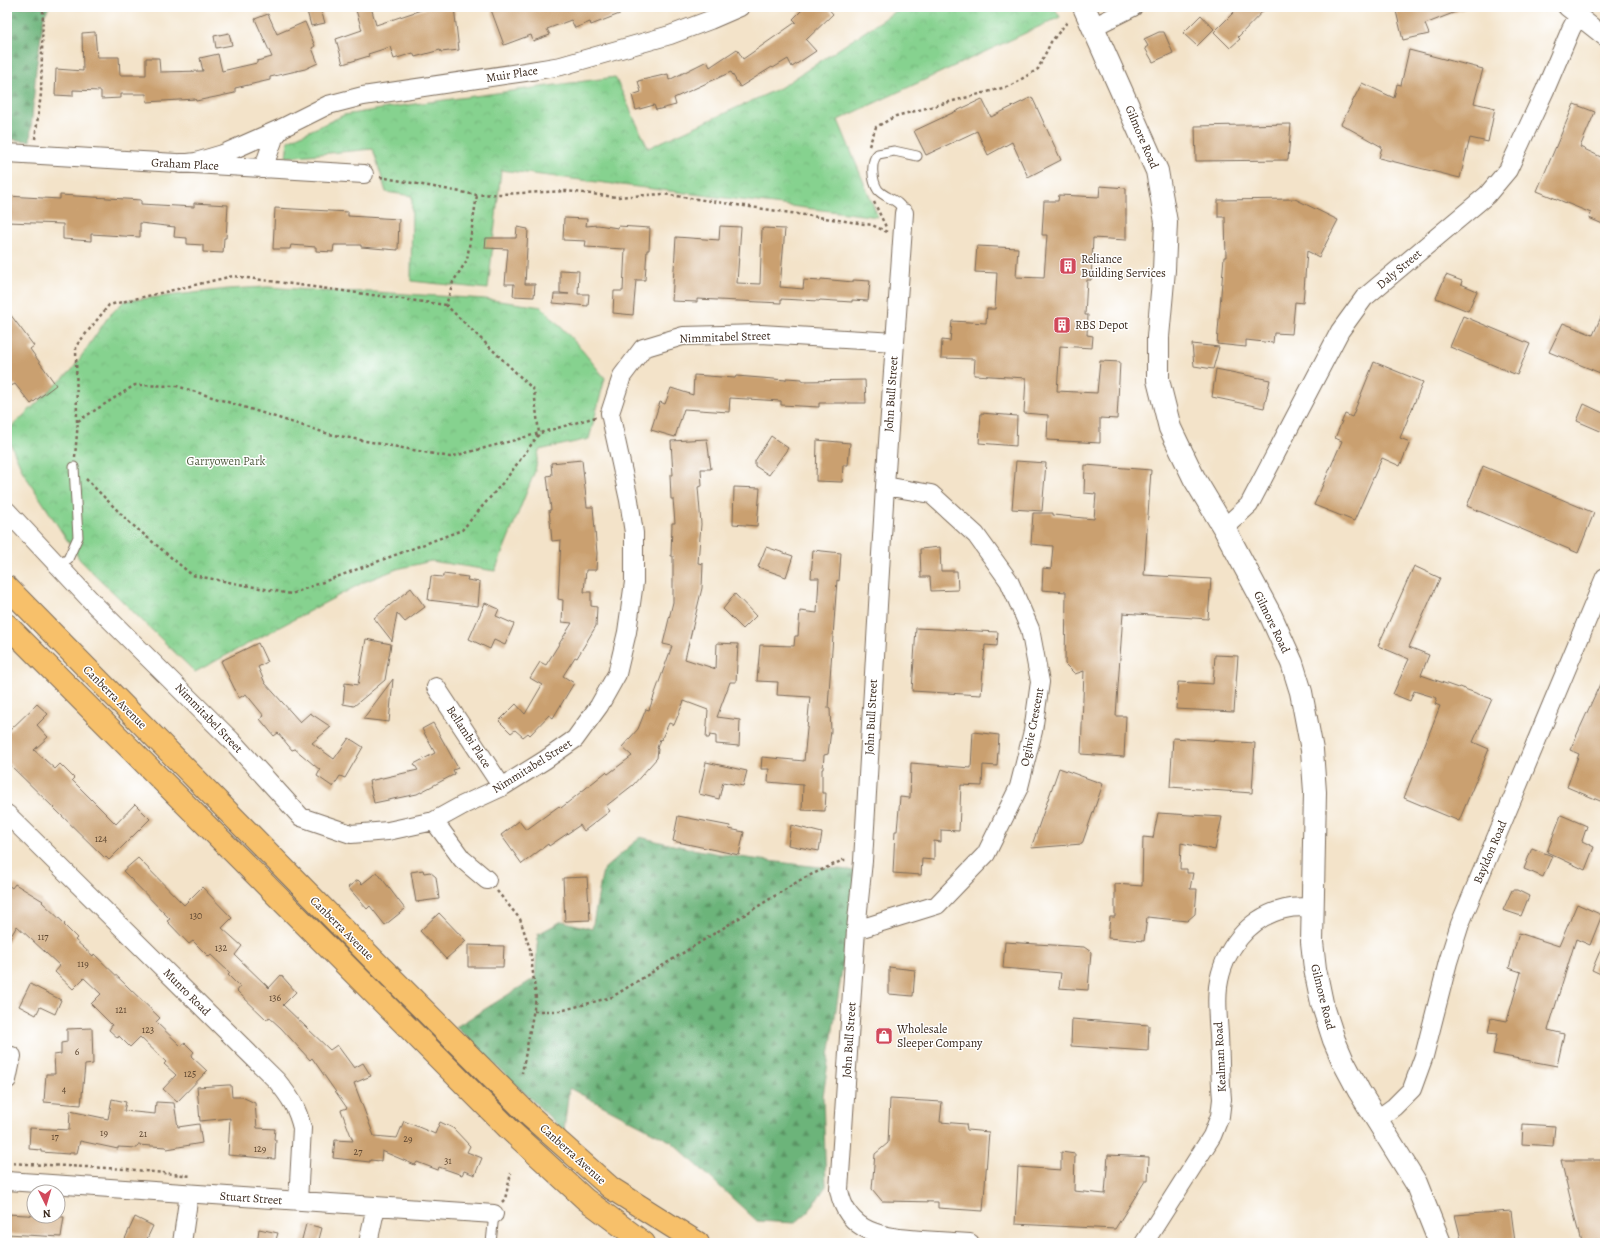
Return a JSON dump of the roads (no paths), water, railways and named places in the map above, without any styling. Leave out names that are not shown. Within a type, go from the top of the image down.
[{"type":"highway","name":"Canberra Avenue","points":[[7,587],[367,953],[530,1116],[611,1188],[698,1243]]},
{"type":"highway","name":"Canberra Avenue","points":[[7,625],[510,1130],[585,1199],[644,1243]]},
{"type":"street","name":"Muir Place","points":[[180,164],[196,162],[223,154],[338,102],[363,96],[561,66],[670,35],[707,14],[740,7]]},
{"type":"street","points":[[1093,27],[1133,7]]},
{"type":"street","points":[[1573,12],[1605,37]]},
{"type":"street","name":"Daly Street","points":[[1224,528],[1249,504],[1340,331],[1364,298],[1487,195],[1508,170],[1568,36],[1573,12]]},
{"type":"street","name":"Gilmore Road","points":[[1076,14],[1093,27],[1157,171],[1166,222],[1164,270],[1158,337],[1158,380],[1170,428],[1194,478],[1224,528],[1271,616],[1292,662],[1301,692],[1312,750],[1315,792],[1312,908],[1313,956],[1322,1003],[1334,1040],[1344,1061],[1376,1120],[1416,1183],[1440,1243]]},
{"type":"street","points":[[263,169],[274,138],[282,128]]},
{"type":"street","name":"Graham Place","points":[[7,154],[364,174]]},
{"type":"street","name":"John Bull Street","points":[[904,213],[894,342],[863,861],[856,930],[839,1190],[843,1205],[851,1218],[868,1231],[890,1238],[970,1243]]},
{"type":"street","name":"Nimmitabel Street","points":[[7,511],[96,606],[231,740],[302,817],[351,834],[388,831],[434,821],[463,805],[502,787],[545,760],[575,739],[599,706],[617,674],[627,632],[634,582],[634,533],[629,500],[610,414],[622,376],[643,348],[683,336],[761,334],[894,342]]},
{"type":"street","name":"Ogilvie Crescent","points":[[856,930],[937,905],[986,854],[1019,787],[1033,731],[1040,682],[1030,629],[1010,581],[976,535],[930,494],[885,486]]},
{"type":"street","name":"Bayldon Road","points":[[1376,1120],[1394,1107],[1412,1088],[1424,1056],[1448,962],[1460,924],[1605,577]]},
{"type":"street","name":"Bellambi Place","points":[[436,687],[502,787]]},
{"type":"street","name":"Munro Road","points":[[7,814],[277,1080],[291,1097],[302,1128],[298,1201]]},
{"type":"street","points":[[434,821],[462,859],[487,880]]},
{"type":"street","name":"Kealman Road","points":[[1144,1243],[1212,1136],[1220,1116],[1222,1099],[1217,997],[1220,975],[1228,955],[1242,935],[1260,919],[1287,908],[1312,908]]},
{"type":"street","points":[[7,1080],[12,1056]]},
{"type":"street","name":"Stuart Street","points":[[7,1181],[494,1214]]},
{"type":"street","points":[[182,1243],[190,1194]]},
{"type":"street","points":[[368,1243],[376,1206]]},
{"type":"lane","points":[[904,213],[898,203],[878,189],[874,176],[873,161],[878,154],[889,151],[917,156]]},
{"type":"lane","points":[[58,565],[68,559],[78,537],[74,467]]},
{"type":"lane","points":[[491,1243],[494,1214]]},
{"type":"place","name":"Reliance Building Services","points":[[1068,266]]},
{"type":"place","name":"RBS Depot","points":[[1062,325]]},
{"type":"place","name":"Wholesale Sleeper Company","points":[[884,1036]]},
{"type":"park label","name":"Garryowen Park","points":[[226,461]]}]
